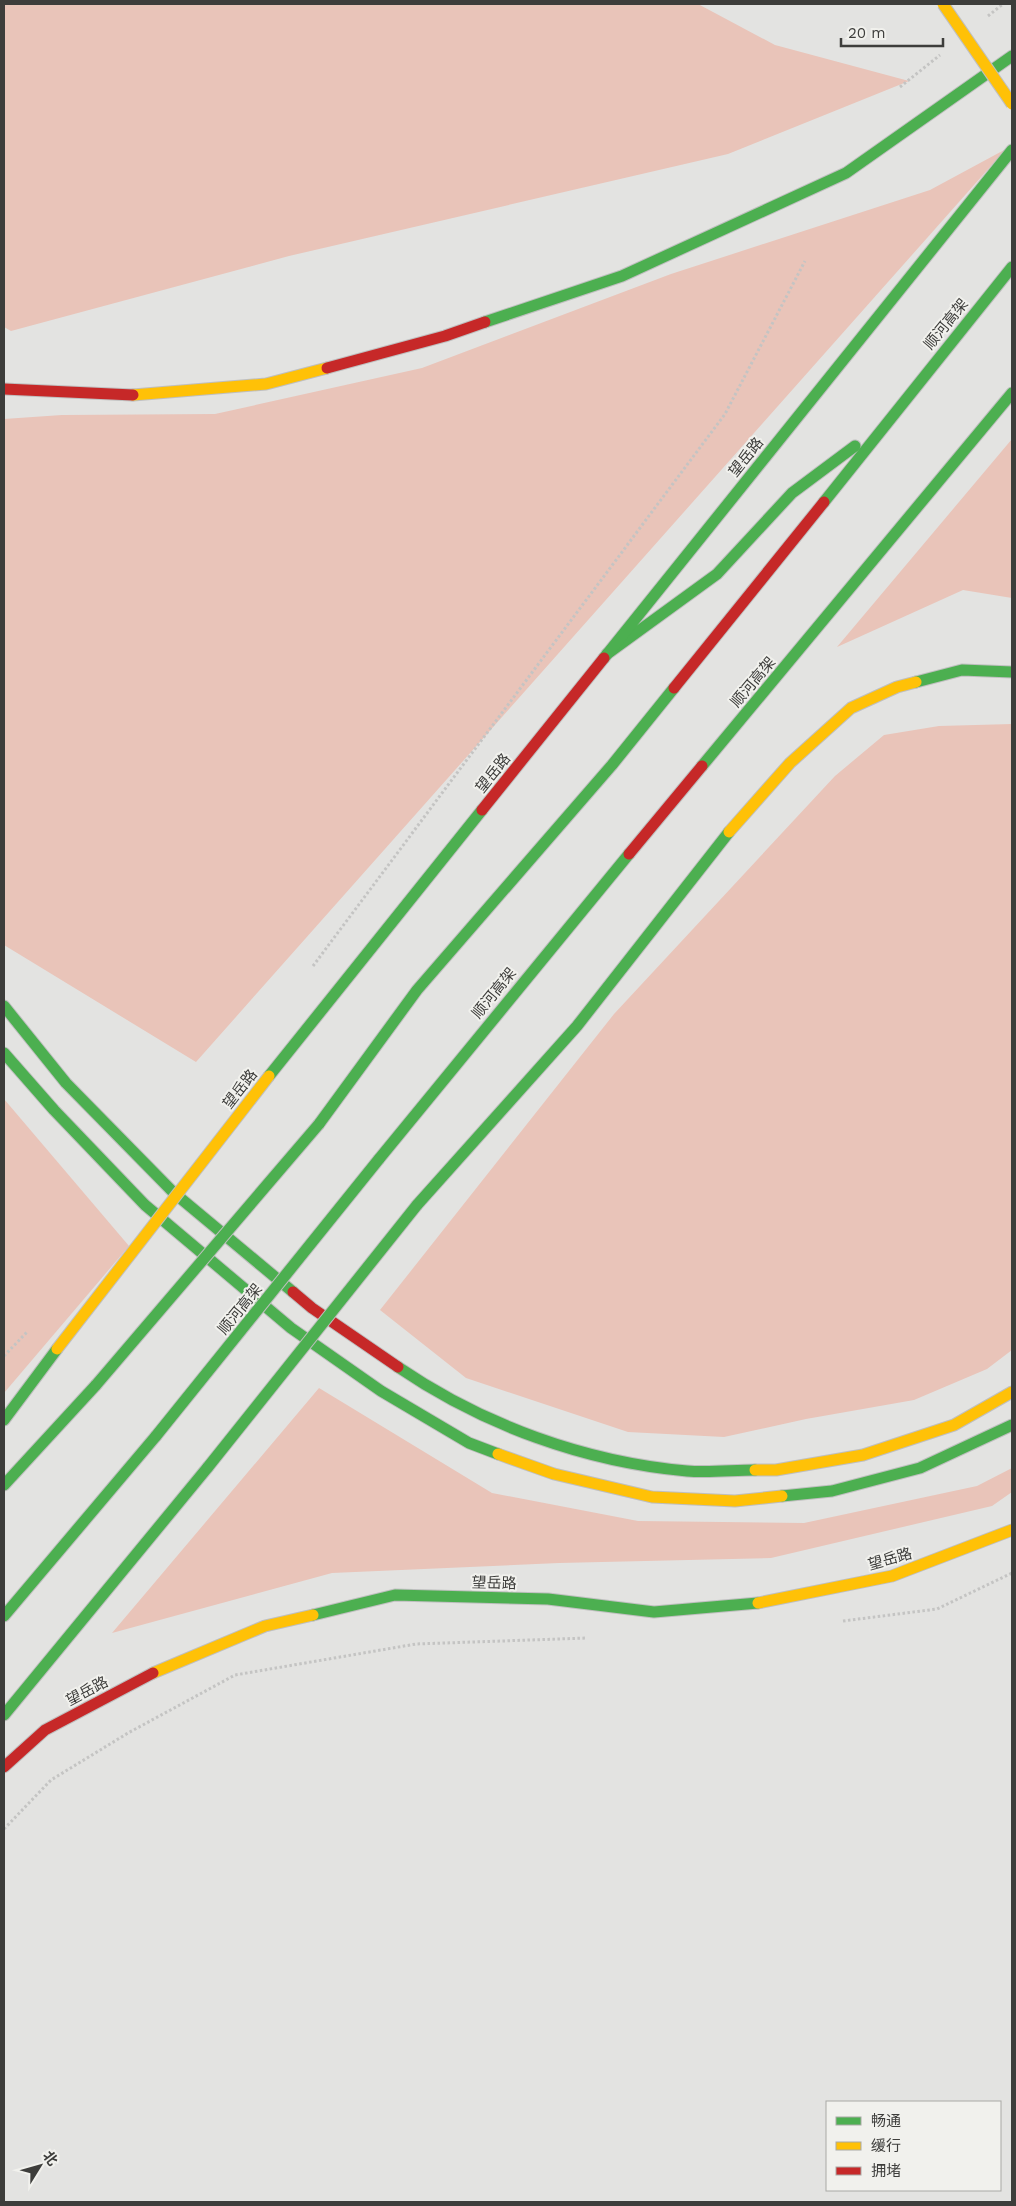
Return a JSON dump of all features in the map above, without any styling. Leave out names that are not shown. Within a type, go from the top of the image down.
[{"type":"main road","points":[[943,4],[1012,104]]},
{"type":"main road","points":[[4,389],[141,395],[266,384],[445,336],[622,276],[846,174],[1012,56]]},
{"type":"main road","name":"望岳路","points":[[4,1420],[269,1076],[1012,150]]},
{"type":"main road","name":"顺河高架","points":[[4,1485],[96,1385],[319,1124],[417,990],[612,764],[1012,267]]},
{"type":"main road","name":"顺河高架","points":[[4,1616],[156,1436],[520,986],[1012,393]]},
{"type":"main road","points":[[607,654],[717,574],[792,493],[888,420]]},
{"type":"main road","points":[[4,1715],[208,1467],[417,1205],[577,1026],[716,847],[790,763],[852,708],[897,687],[962,670],[1012,672]]},
{"type":"main road","points":[[4,1006],[66,1083],[173,1192],[312,1308],[423,1384],[508,1427],[598,1457],[688,1471],[776,1470],[863,1455],[954,1425],[1012,1392]]},
{"type":"main road","points":[[4,1053],[54,1110],[145,1205],[277,1316],[381,1391],[469,1443],[554,1474],[652,1497],[735,1501],[832,1491],[920,1468],[1012,1425]]},
{"type":"main road","name":"望岳路","points":[[4,1767],[46,1730],[169,1665],[265,1626],[395,1595],[548,1599],[654,1612],[756,1603],[892,1576],[1012,1530]]},
{"type":"path","points":[[312,967],[725,414],[805,261]]},
{"type":"path","points":[[4,1356],[32,1327]]},
{"type":"path","points":[[840,1621],[937,1609],[1012,1573]]},
{"type":"path","points":[[4,1829],[51,1780],[128,1733],[235,1676],[416,1644],[595,1638]]},
{"type":"shaded area","points":[[4,4],[698,4],[775,45],[909,81],[728,154],[289,256],[11,331],[4,327]]},
{"type":"shaded area","points":[[1006,149],[196,1062],[4,945],[4,419],[62,415],[215,414],[422,368],[671,274],[930,190]]},
{"type":"shaded area","points":[[1012,439],[1012,598],[963,590],[837,647]]},
{"type":"shaded area","points":[[1012,724],[1012,1350],[987,1369],[914,1400],[806,1419],[724,1437],[628,1432],[466,1378],[380,1310],[614,1014],[835,776],[884,735],[939,726]]},
{"type":"shaded area","points":[[4,1099],[129,1246],[4,1393]]},
{"type":"shaded area","points":[[319,1388],[492,1493],[638,1521],[804,1523],[977,1486],[1012,1468],[1012,1492],[992,1506],[771,1558],[559,1563],[332,1573],[112,1633]]},
{"type":"traffic: fast","points":[[485,322],[622,276],[846,173],[1012,56]]},
{"type":"traffic: fast","points":[[604,658],[1012,150]]},
{"type":"traffic: fast","points":[[824,502],[1012,267]]},
{"type":"traffic: fast","points":[[702,766],[1012,393]]},
{"type":"traffic: fast","points":[[607,654],[717,574],[792,493],[855,446]]},
{"type":"traffic: fast","points":[[916,682],[962,670],[1012,672]]},
{"type":"traffic: fast","points":[[319,1124],[417,990],[612,765],[674,688]]},
{"type":"traffic: fast","points":[[269,1076],[482,810]]},
{"type":"traffic: fast","points":[[417,1205],[577,1026],[729,832]]},
{"type":"traffic: fast","points":[[379,1159],[629,854]]},
{"type":"traffic: fast","points":[[4,1006],[66,1083],[173,1192],[293,1292]]},
{"type":"traffic: fast","points":[[4,1053],[54,1110],[145,1205],[291,1328],[381,1391],[469,1443],[498,1454]]},
{"type":"traffic: fast","points":[[96,1385],[319,1124]]},
{"type":"traffic: fast","points":[[156,1436],[379,1159]]},
{"type":"traffic: fast","points":[[208,1467],[417,1205]]},
{"type":"traffic: fast","points":[[4,1420],[57,1349]]},
{"type":"traffic: fast","points":[[398,1367],[431,1388],[500,1423],[573,1449],[611,1459],[687,1471],[755,1470]]},
{"type":"traffic: fast","points":[[4,1485],[96,1385]]},
{"type":"traffic: fast","points":[[782,1496],[832,1491],[920,1468],[1012,1425]]},
{"type":"traffic: fast","points":[[4,1616],[156,1436]]},
{"type":"traffic: fast","points":[[4,1715],[208,1467]]},
{"type":"traffic: fast","points":[[313,1615],[395,1595],[548,1599],[654,1612],[758,1603]]},
{"type":"traffic: slow","points":[[943,4],[1012,104]]},
{"type":"traffic: slow","points":[[133,395],[266,384],[327,368]]},
{"type":"traffic: slow","points":[[729,832],[790,763],[851,708],[897,687],[916,682]]},
{"type":"traffic: slow","points":[[57,1349],[269,1076]]},
{"type":"traffic: slow","points":[[755,1470],[776,1470],[863,1455],[954,1425],[1012,1392]]},
{"type":"traffic: slow","points":[[498,1454],[554,1474],[652,1497],[735,1501],[782,1496]]},
{"type":"traffic: slow","points":[[758,1603],[892,1576],[1012,1530]]},
{"type":"traffic: slow","points":[[153,1673],[265,1626],[313,1615]]},
{"type":"traffic: jam","points":[[327,368],[445,336],[485,322]]},
{"type":"traffic: jam","points":[[4,389],[133,395]]},
{"type":"traffic: jam","points":[[674,688],[824,502]]},
{"type":"traffic: jam","points":[[482,810],[604,658]]},
{"type":"traffic: jam","points":[[629,854],[702,766]]},
{"type":"traffic: jam","points":[[293,1292],[312,1308],[398,1367]]},
{"type":"traffic: jam","points":[[4,1767],[45,1730],[153,1673]]}]
